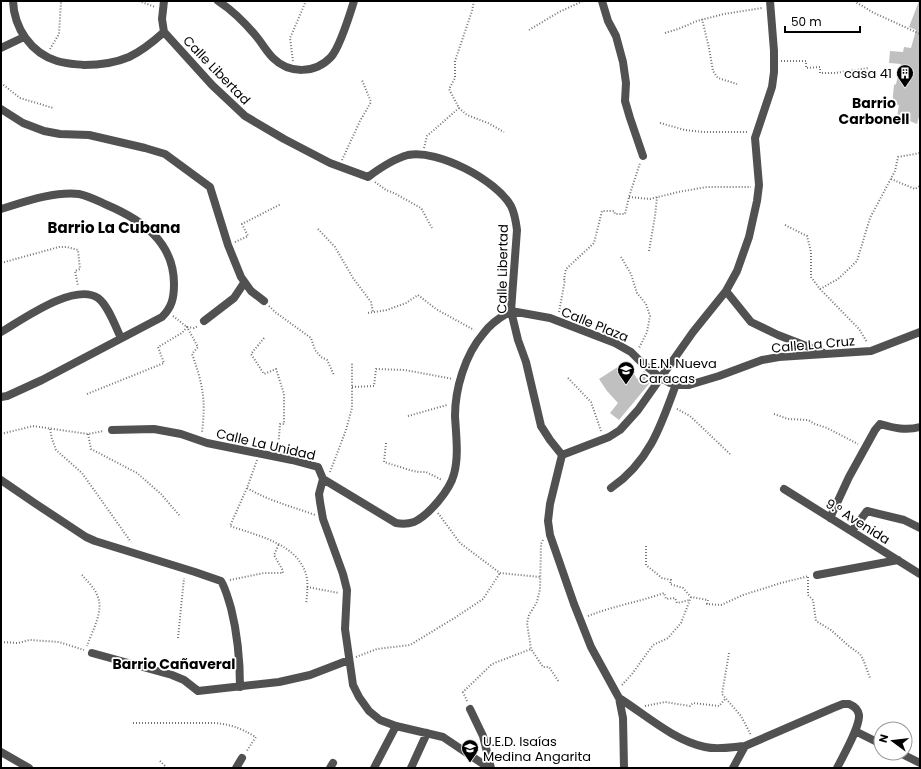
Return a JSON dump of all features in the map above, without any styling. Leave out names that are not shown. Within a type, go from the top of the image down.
[{"type":"street","points":[[13,1],[18,24],[24,37],[35,49],[45,56],[66,64],[94,65],[112,63],[129,57],[141,50],[164,32],[162,19],[163,5]]},
{"type":"street","points":[[218,1],[227,7],[257,37],[265,50],[274,60],[294,70],[314,68],[331,57],[349,18],[354,1]]},
{"type":"street","points":[[602,1],[608,21],[616,36],[623,62],[626,83],[625,101],[643,156]]},
{"type":"street","points":[[624,768],[622,707],[591,647],[555,552],[549,526],[550,504],[562,454],[603,440],[620,430],[638,410],[693,332],[726,291],[737,271],[749,236],[757,201],[759,187],[755,138],[772,87],[774,72],[770,4]]},
{"type":"street","name":"Calle Libertad","points":[[164,32],[212,85],[245,116],[284,139],[339,166],[368,177],[378,169],[394,160],[409,155],[431,156],[456,163],[470,170],[501,194],[510,205],[515,217],[517,230],[511,311],[518,340],[526,362],[541,426],[562,454]]},
{"type":"street","points":[[1,48],[24,37]]},
{"type":"street","points":[[1,109],[23,123],[44,131],[60,134],[89,135],[165,154],[210,187],[228,245],[244,283],[251,291],[264,301]]},
{"type":"street","points":[[1,209],[68,193],[90,197],[145,226],[156,236],[168,253],[174,274],[173,301],[168,311],[162,317],[42,380],[7,396],[1,397]]},
{"type":"street","points":[[204,321],[234,298],[244,283]]},
{"type":"street","points":[[726,291],[751,322],[778,335],[826,354]]},
{"type":"street","points":[[1,332],[58,300],[84,294],[98,298],[104,304],[121,338]]},
{"type":"street","name":"Calle Plaza","points":[[511,311],[557,320],[625,347],[661,378]]},
{"type":"street","name":"Calle La Unidad","points":[[112,430],[154,429],[181,434],[201,441],[318,467],[325,479],[396,523],[403,524],[413,522],[423,516],[433,506],[450,486],[455,474],[456,402],[461,380],[474,345],[482,334],[499,318],[511,311]]},
{"type":"street","name":"Calle La Cruz","points":[[661,378],[670,383],[689,385],[719,376],[762,360],[780,357],[871,351],[920,332]]},
{"type":"street","points":[[610,488],[628,475],[643,458],[656,436],[676,384]]},
{"type":"street","points":[[830,518],[875,430],[880,424],[900,429],[920,427]]},
{"type":"street","points":[[325,479],[319,494],[323,519],[344,574],[347,594],[345,629],[353,685],[358,697],[369,711],[380,720],[396,726],[443,737],[490,768]]},
{"type":"street","points":[[1,480],[86,537],[221,582],[226,592],[237,630],[240,660],[240,687]]},
{"type":"street","name":"9.° Avenida","points":[[784,489],[920,574]]},
{"type":"street","points":[[852,531],[867,511],[904,520],[920,528]]},
{"type":"street","points":[[817,575],[898,560]]},
{"type":"street","points":[[89,652],[172,675],[184,680],[198,691],[279,682],[310,675],[349,660]]},
{"type":"street","points":[[617,695],[667,731],[704,747],[716,748],[745,746],[843,704],[849,704],[858,711],[859,717],[855,730],[837,768]]},
{"type":"street","points":[[470,709],[483,736],[490,768]]},
{"type":"street","points":[[374,768],[396,726]]},
{"type":"street","points":[[855,730],[873,740]]},
{"type":"street","points":[[412,768],[427,734]]},
{"type":"street","points":[[733,768],[745,746]]},
{"type":"street","points":[[1,752],[29,768]]},
{"type":"street","points":[[236,768],[242,758]]},
{"type":"path","points":[[45,56],[59,34],[60,1]]},
{"type":"path","points":[[139,1],[163,5]]},
{"type":"path","points":[[294,70],[290,38],[306,1]]},
{"type":"path","points":[[474,1],[455,61],[455,78],[449,90],[459,108],[467,115],[488,123],[504,132]]},
{"type":"path","points":[[529,30],[559,12],[583,1]]},
{"type":"path","points":[[854,1],[920,34]]},
{"type":"path","points":[[665,33],[702,19],[746,11],[770,4]]},
{"type":"path","points":[[702,19],[713,71],[718,78],[737,84]]},
{"type":"path","points":[[774,60],[806,61],[806,68],[820,67],[820,73],[835,73],[869,68]]},
{"type":"path","points":[[339,166],[360,121],[371,102],[362,80]]},
{"type":"path","points":[[1,83],[20,98],[53,108]]},
{"type":"path","points":[[423,155],[427,136],[459,108]]},
{"type":"path","points":[[660,124],[684,130],[703,132],[757,132]]},
{"type":"path","points":[[820,289],[838,279],[857,261],[870,218],[895,171],[898,157],[920,153]]},
{"type":"path","points":[[557,320],[566,269],[594,243],[602,211],[614,211],[615,214],[625,214],[629,197],[643,156]]},
{"type":"path","points":[[368,177],[386,190],[421,208],[432,228]]},
{"type":"path","points":[[891,179],[915,189],[920,186]]},
{"type":"path","points":[[629,197],[650,198],[707,187],[759,187]]},
{"type":"path","points":[[648,251],[656,216],[657,197]]},
{"type":"path","points":[[228,245],[248,236],[242,224],[281,204]]},
{"type":"path","points":[[785,225],[807,236],[812,252],[811,277],[820,289],[859,329],[871,351]]},
{"type":"path","points":[[318,229],[335,247],[353,278],[372,302],[373,312]]},
{"type":"path","points":[[1,263],[59,247],[67,247],[78,250],[80,270],[76,271],[79,295]]},
{"type":"path","points":[[621,257],[631,274],[637,293],[646,304],[650,316],[647,332],[636,356]]},
{"type":"path","points":[[368,313],[387,310],[406,303],[418,295],[436,309],[468,328],[482,334]]},
{"type":"path","points":[[264,301],[276,312],[311,338],[315,350],[321,357],[327,360],[334,375]]},
{"type":"path","points":[[168,311],[187,327],[198,347],[192,354],[204,393],[204,416],[201,441]]},
{"type":"path","points":[[187,327],[194,328],[204,321]]},
{"type":"path","points":[[88,394],[164,363],[158,347],[182,333],[187,327]]},
{"type":"path","points":[[264,338],[251,354],[264,374],[276,369],[284,394],[284,424],[280,424],[277,457]]},
{"type":"path","points":[[325,479],[346,430],[352,408],[352,363]]},
{"type":"path","points":[[352,387],[374,386],[376,369],[405,370],[461,380]]},
{"type":"path","points":[[568,378],[591,402],[603,440]]},
{"type":"path","points":[[408,416],[456,402]]},
{"type":"path","points":[[669,404],[690,416],[730,454]]},
{"type":"path","points":[[774,414],[788,419],[808,420],[866,448]]},
{"type":"path","points":[[1,434],[33,426],[88,434],[112,430]]},
{"type":"path","points":[[50,428],[52,440],[56,450],[82,473],[142,556]]},
{"type":"path","points":[[88,434],[91,449],[136,472],[161,494],[180,516]]},
{"type":"path","points":[[386,443],[384,462],[412,471],[426,472],[450,486]]},
{"type":"path","points":[[259,454],[247,488],[230,526],[286,547],[302,564],[305,571],[307,587],[306,604]]},
{"type":"path","points":[[247,488],[270,500],[323,519]]},
{"type":"path","points":[[433,506],[460,543],[500,573],[540,577]]},
{"type":"path","points":[[549,526],[541,544],[540,589],[537,602],[529,615],[527,623],[531,649],[543,667],[549,666],[559,682]]},
{"type":"path","points":[[221,582],[264,573],[283,573],[274,555],[279,544]]},
{"type":"path","points":[[646,546],[646,565],[662,578],[671,580],[670,584],[683,588],[691,599]]},
{"type":"path","points":[[178,638],[185,569]]},
{"type":"path","points":[[349,660],[377,649],[410,644],[483,599],[500,573]]},
{"type":"path","points":[[1,642],[18,643],[30,640],[59,642],[89,652],[100,611],[100,605],[98,596],[82,575]]},
{"type":"path","points":[[580,619],[603,610],[647,599],[664,593],[666,599],[675,598],[677,603],[691,599],[708,600],[707,604],[721,605],[743,595],[781,583],[817,575]]},
{"type":"path","points":[[808,577],[808,595],[813,600],[816,621],[832,630],[850,648],[860,654],[870,678]]},
{"type":"path","points":[[307,587],[347,594]]},
{"type":"path","points":[[617,695],[653,645],[668,638],[681,623],[691,599]]},
{"type":"path","points":[[470,709],[463,692],[477,678],[492,664],[531,649]]},
{"type":"path","points":[[728,653],[722,694],[741,716],[754,741]]},
{"type":"path","points":[[638,710],[642,706],[665,702],[690,706],[693,703],[719,706],[726,698]]},
{"type":"path","points":[[133,722],[215,723],[228,724],[241,728],[256,737],[242,758]]},
{"type":"path","points":[[160,761],[167,768]]},
{"type":"building","points":[[919,1],[920,113],[917,124],[897,116],[899,105],[892,105],[894,85],[896,84],[901,64],[889,63],[890,51],[903,52],[904,47],[911,48],[916,30],[909,27]]},
{"type":"building","name":"U.E.N. Nueva Caracas","points":[[627,361],[637,379],[644,371],[653,379],[619,420],[610,413],[618,403],[599,379]]},
{"type":"place","name":"casa 41","points":[[905,88]]},
{"type":"place","name":"U.E.N. Nueva Caracas","points":[[626,385]]},
{"type":"place","name":"U.E.D. Isaías Medina Angarita","points":[[470,763]]},
{"type":"district","name":"Barrio Carbonell","points":[[874,112]]},
{"type":"district","name":"Barrio La Cubana","points":[[114,228]]},
{"type":"district","name":"Barrio Cañaveral","points":[[174,664]]}]
